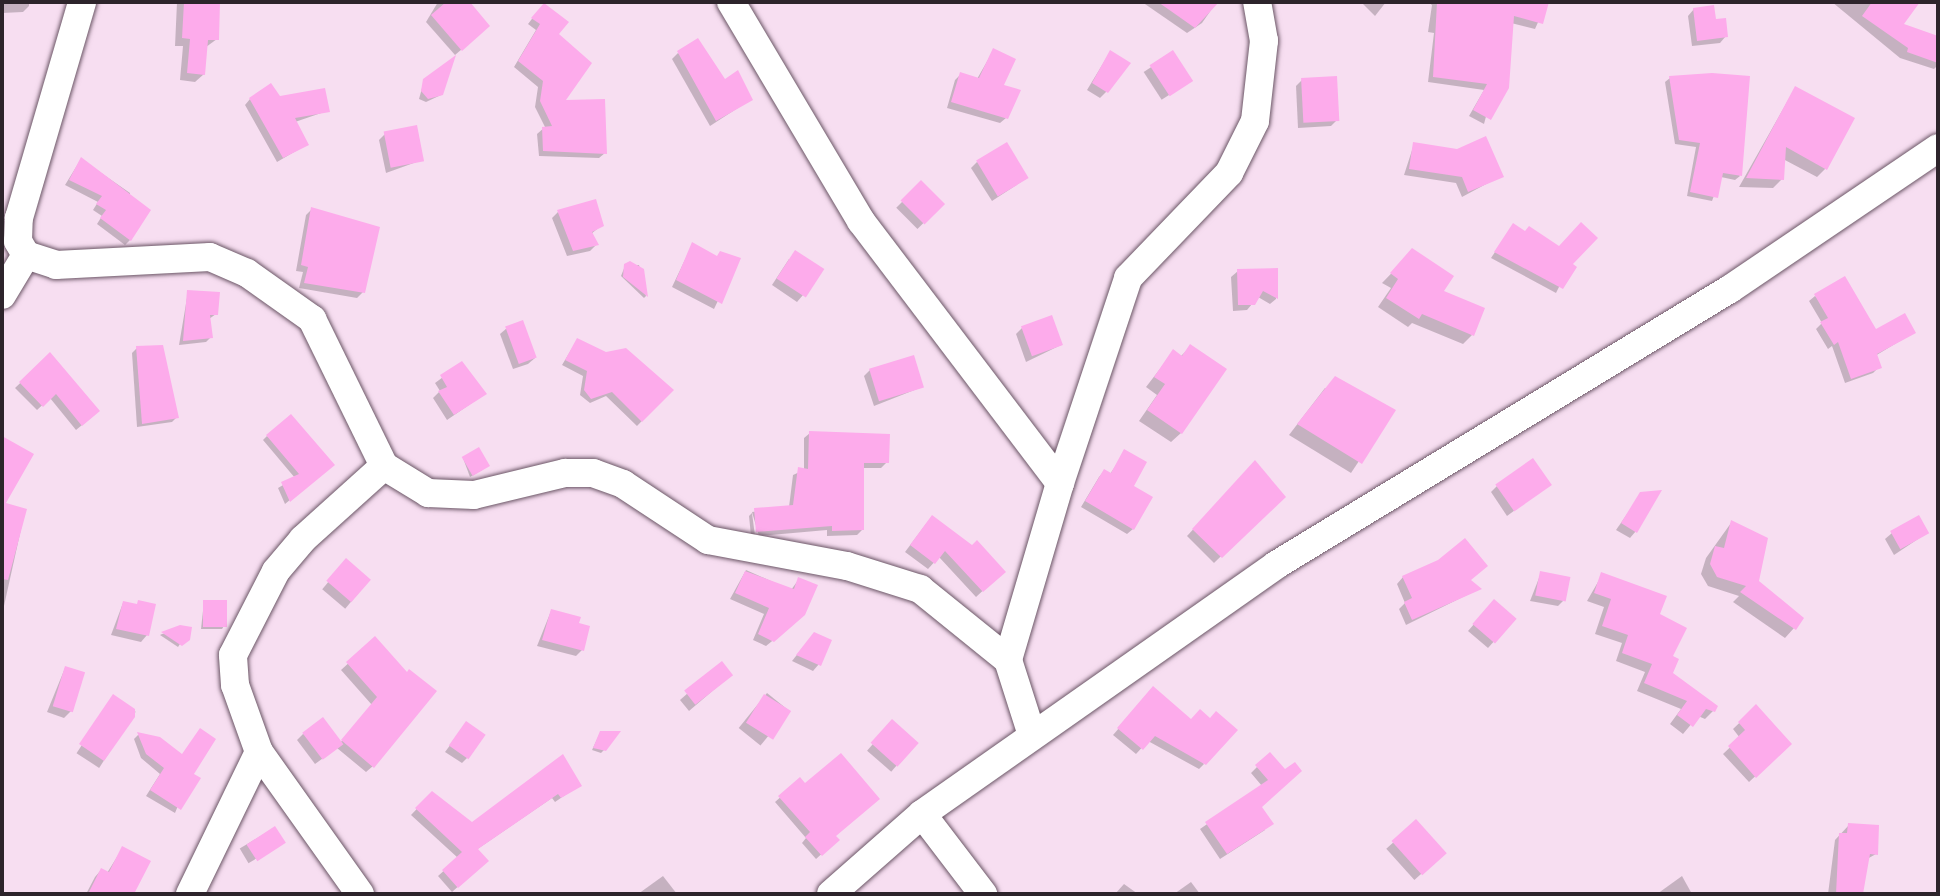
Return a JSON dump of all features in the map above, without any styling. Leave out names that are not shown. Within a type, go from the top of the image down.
[{"type":"street","points":[[82,2],[19,218],[18,241],[26,255],[56,265],[210,257],[247,273],[312,319],[384,466],[428,493],[474,495],[565,473],[593,473],[623,484],[708,540],[847,566],[920,589],[1008,660],[1032,735]]},
{"type":"street","points":[[731,2],[861,221],[1060,483]]},
{"type":"street","points":[[1008,660],[1060,483],[1128,278],[1229,173],[1255,121],[1264,41],[1257,2]]},
{"type":"street","points":[[831,894],[922,814],[1276,565],[1730,289],[1938,148]]},
{"type":"street","points":[[2,295],[26,255]]},
{"type":"street","points":[[360,894],[259,752],[235,685],[233,655],[244,626],[276,571],[303,539],[384,466]]},
{"type":"street","points":[[190,894],[259,752]]},
{"type":"street","points":[[922,814],[983,894]]},
{"type":"building","points":[[184,2],[220,2],[219,40],[208,40],[205,75],[187,73],[190,39],[182,38]]},
{"type":"building","points":[[446,2],[470,2],[490,26],[462,51],[431,15]]},
{"type":"building","points":[[1158,2],[1219,2],[1195,28]]},
{"type":"building","points":[[1437,2],[1549,2],[1543,24],[1514,16],[1509,88],[1491,120],[1473,110],[1487,84],[1433,77]]},
{"type":"building","points":[[1872,2],[1920,2],[1904,24],[1938,36],[1938,63],[1907,52],[1908,48],[1862,16]]},
{"type":"building","points":[[544,3],[569,22],[559,34],[592,63],[566,100],[605,99],[607,154],[543,151],[542,127],[552,126],[540,101],[543,81],[518,61],[540,24],[531,18]]},
{"type":"building","points":[[1714,5],[1716,19],[1726,18],[1728,37],[1697,41],[1693,8]]},
{"type":"building","points":[[698,38],[725,79],[738,70],[753,100],[716,121],[677,51]]},
{"type":"building","points":[[993,48],[1016,59],[1004,85],[1021,90],[1008,119],[951,102],[960,72],[979,78]]},
{"type":"building","points":[[1110,50],[1131,63],[1108,93],[1092,83]]},
{"type":"building","points":[[1173,50],[1193,81],[1170,96],[1150,65]]},
{"type":"building","points":[[456,55],[443,95],[428,99],[421,91],[423,79]]},
{"type":"building","points":[[1712,73],[1750,76],[1742,176],[1723,173],[1718,198],[1690,192],[1700,143],[1679,140],[1669,76]]},
{"type":"building","points":[[1337,76],[1339,121],[1303,123],[1301,78]]},
{"type":"building","points":[[271,83],[280,96],[325,88],[330,112],[295,118],[309,145],[283,158],[249,98]]},
{"type":"building","points":[[1795,86],[1855,118],[1827,170],[1786,147],[1784,180],[1746,178]]},
{"type":"building","points":[[417,125],[424,161],[391,168],[384,131]]},
{"type":"building","points":[[1486,136],[1504,177],[1468,192],[1462,177],[1409,169],[1413,142],[1457,149]]},
{"type":"building","points":[[1007,142],[1029,178],[998,197],[976,161]]},
{"type":"building","points":[[81,157],[151,210],[131,241],[100,218],[106,210],[96,204],[102,196],[69,180]]},
{"type":"building","points":[[921,180],[945,204],[925,225],[900,201]]},
{"type":"building","points":[[596,199],[604,226],[592,232],[599,245],[573,251],[557,210]]},
{"type":"building","points":[[311,207],[380,227],[365,293],[304,283],[308,267],[301,265]]},
{"type":"building","points":[[1581,222],[1598,238],[1573,264],[1577,267],[1563,289],[1494,252],[1513,223],[1525,231],[1529,226],[1559,246]]},
{"type":"building","points":[[692,242],[717,256],[720,251],[741,258],[722,304],[676,280]]},
{"type":"building","points":[[1412,248],[1454,276],[1444,291],[1485,308],[1474,336],[1422,314],[1419,319],[1386,298],[1398,279],[1390,273]]},
{"type":"building","points":[[795,250],[824,269],[806,298],[776,279]]},
{"type":"building","points":[[630,261],[644,269],[648,297],[623,277],[624,264]]},
{"type":"building","points":[[1278,268],[1278,299],[1263,291],[1255,305],[1238,305],[1237,269]]},
{"type":"building","points":[[1845,276],[1876,329],[1905,313],[1916,333],[1877,354],[1882,368],[1851,379],[1838,342],[1834,345],[1820,322],[1828,318],[1814,294]]},
{"type":"building","points":[[187,290],[220,292],[218,315],[210,315],[213,338],[183,341]]},
{"type":"building","points":[[1052,315],[1063,345],[1032,356],[1021,326]]},
{"type":"building","points":[[523,320],[537,358],[519,364],[505,326]]},
{"type":"building","points":[[577,338],[606,352],[626,348],[674,390],[642,422],[612,392],[591,399],[584,390],[587,371],[565,360]]},
{"type":"building","points":[[1190,344],[1227,369],[1182,434],[1147,410],[1165,384],[1154,377],[1173,349],[1182,356]]},
{"type":"building","points":[[163,345],[179,418],[142,424],[136,346]]},
{"type":"building","points":[[50,352],[100,411],[82,426],[56,394],[43,407],[19,382]]},
{"type":"building","points":[[914,355],[924,388],[879,401],[869,369]]},
{"type":"building","points":[[462,361],[487,394],[454,415],[438,391],[447,387],[440,375]]},
{"type":"building","points":[[1335,376],[1396,410],[1362,464],[1297,424]]},
{"type":"building","points":[[291,414],[335,465],[290,502],[281,482],[299,474],[266,435]]},
{"type":"building","points":[[809,431],[890,434],[889,463],[864,463],[864,530],[832,531],[832,526],[756,532],[754,508],[793,505],[798,467],[808,469]]},
{"type":"building","points":[[2,436],[34,454],[6,503],[27,509],[8,580],[2,579]]},
{"type":"building","points":[[479,447],[490,466],[473,476],[462,457]]},
{"type":"building","points":[[1124,449],[1147,462],[1134,486],[1153,497],[1134,530],[1085,501],[1104,469],[1111,473]]},
{"type":"building","points":[[1533,458],[1552,485],[1514,511],[1495,484]]},
{"type":"building","points":[[1255,460],[1286,497],[1222,558],[1192,529]]},
{"type":"building","points":[[1662,490],[1637,533],[1621,523],[1640,492]]},
{"type":"building","points":[[932,515],[972,545],[977,540],[1006,572],[983,592],[945,551],[935,564],[910,545]]},
{"type":"building","points":[[1919,515],[1929,533],[1900,549],[1890,531]]},
{"type":"building","points":[[1731,520],[1768,538],[1759,581],[1804,618],[1796,630],[1740,592],[1746,586],[1717,577],[1710,564],[1715,546],[1724,548]]},
{"type":"building","points":[[1465,538],[1488,566],[1471,580],[1482,589],[1412,620],[1404,602],[1412,598],[1402,576],[1438,560]]},
{"type":"building","points":[[346,558],[371,580],[351,602],[326,581]]},
{"type":"building","points":[[745,571],[794,589],[798,577],[818,585],[805,615],[774,642],[758,634],[769,608],[735,593]]},
{"type":"building","points":[[1540,571],[1570,577],[1566,601],[1535,596]]},
{"type":"building","points":[[1601,572],[1667,596],[1660,614],[1687,628],[1673,656],[1679,659],[1673,673],[1718,706],[1715,712],[1706,709],[1693,727],[1677,715],[1687,701],[1644,683],[1652,664],[1622,653],[1628,635],[1602,626],[1611,599],[1594,593]]},
{"type":"building","points":[[1494,599],[1517,619],[1495,644],[1472,624]]},
{"type":"building","points":[[138,600],[156,604],[149,636],[116,629],[123,601],[137,604]]},
{"type":"building","points":[[203,600],[227,600],[227,627],[203,627]]},
{"type":"building","points":[[551,609],[581,617],[579,623],[590,626],[584,651],[542,640]]},
{"type":"building","points":[[180,625],[192,627],[190,640],[182,646],[161,632]]},
{"type":"building","points":[[814,632],[832,640],[821,666],[796,655]]},
{"type":"building","points":[[375,636],[407,672],[409,669],[437,691],[374,768],[341,740],[377,697],[346,662]]},
{"type":"building","points":[[722,661],[733,675],[695,705],[684,691]]},
{"type":"building","points":[[65,666],[85,672],[73,712],[53,706]]},
{"type":"building","points":[[1153,686],[1191,719],[1200,709],[1210,718],[1216,711],[1238,730],[1206,765],[1155,736],[1143,750],[1117,728]]},
{"type":"building","points":[[113,694],[135,709],[135,717],[104,761],[79,744]]},
{"type":"building","points":[[764,694],[791,711],[773,740],[746,723]]},
{"type":"building","points":[[1756,704],[1792,744],[1756,778],[1728,746],[1745,730],[1738,722]]},
{"type":"building","points":[[323,717],[343,744],[323,760],[302,733]]},
{"type":"building","points":[[892,719],[919,743],[897,767],[871,743]]},
{"type":"building","points":[[466,721],[486,735],[468,759],[449,746]]},
{"type":"building","points":[[200,728],[216,739],[194,774],[201,778],[181,810],[150,790],[164,768],[146,754],[137,732],[160,737],[182,754]]},
{"type":"building","points":[[600,731],[621,731],[606,751],[593,748]]},
{"type":"building","points":[[1270,752],[1285,769],[1295,762],[1302,771],[1262,807],[1274,824],[1227,854],[1205,822],[1268,780],[1255,765]]},
{"type":"building","points":[[841,753],[880,799],[836,836],[840,840],[822,856],[805,837],[810,832],[778,796],[800,777],[805,783]]},
{"type":"building","points":[[563,754],[582,786],[561,798],[558,794],[478,849],[489,861],[458,888],[442,870],[462,852],[415,808],[432,791],[472,822]]},
{"type":"building","points":[[1416,819],[1447,853],[1422,875],[1391,841]]},
{"type":"building","points":[[1848,823],[1879,825],[1878,855],[1870,854],[1863,894],[1836,894],[1839,833],[1847,833]]},
{"type":"building","points":[[275,826],[286,843],[257,861],[246,845]]},
{"type":"building","points":[[122,846],[151,861],[134,894],[88,894],[101,868],[109,872]]}]
